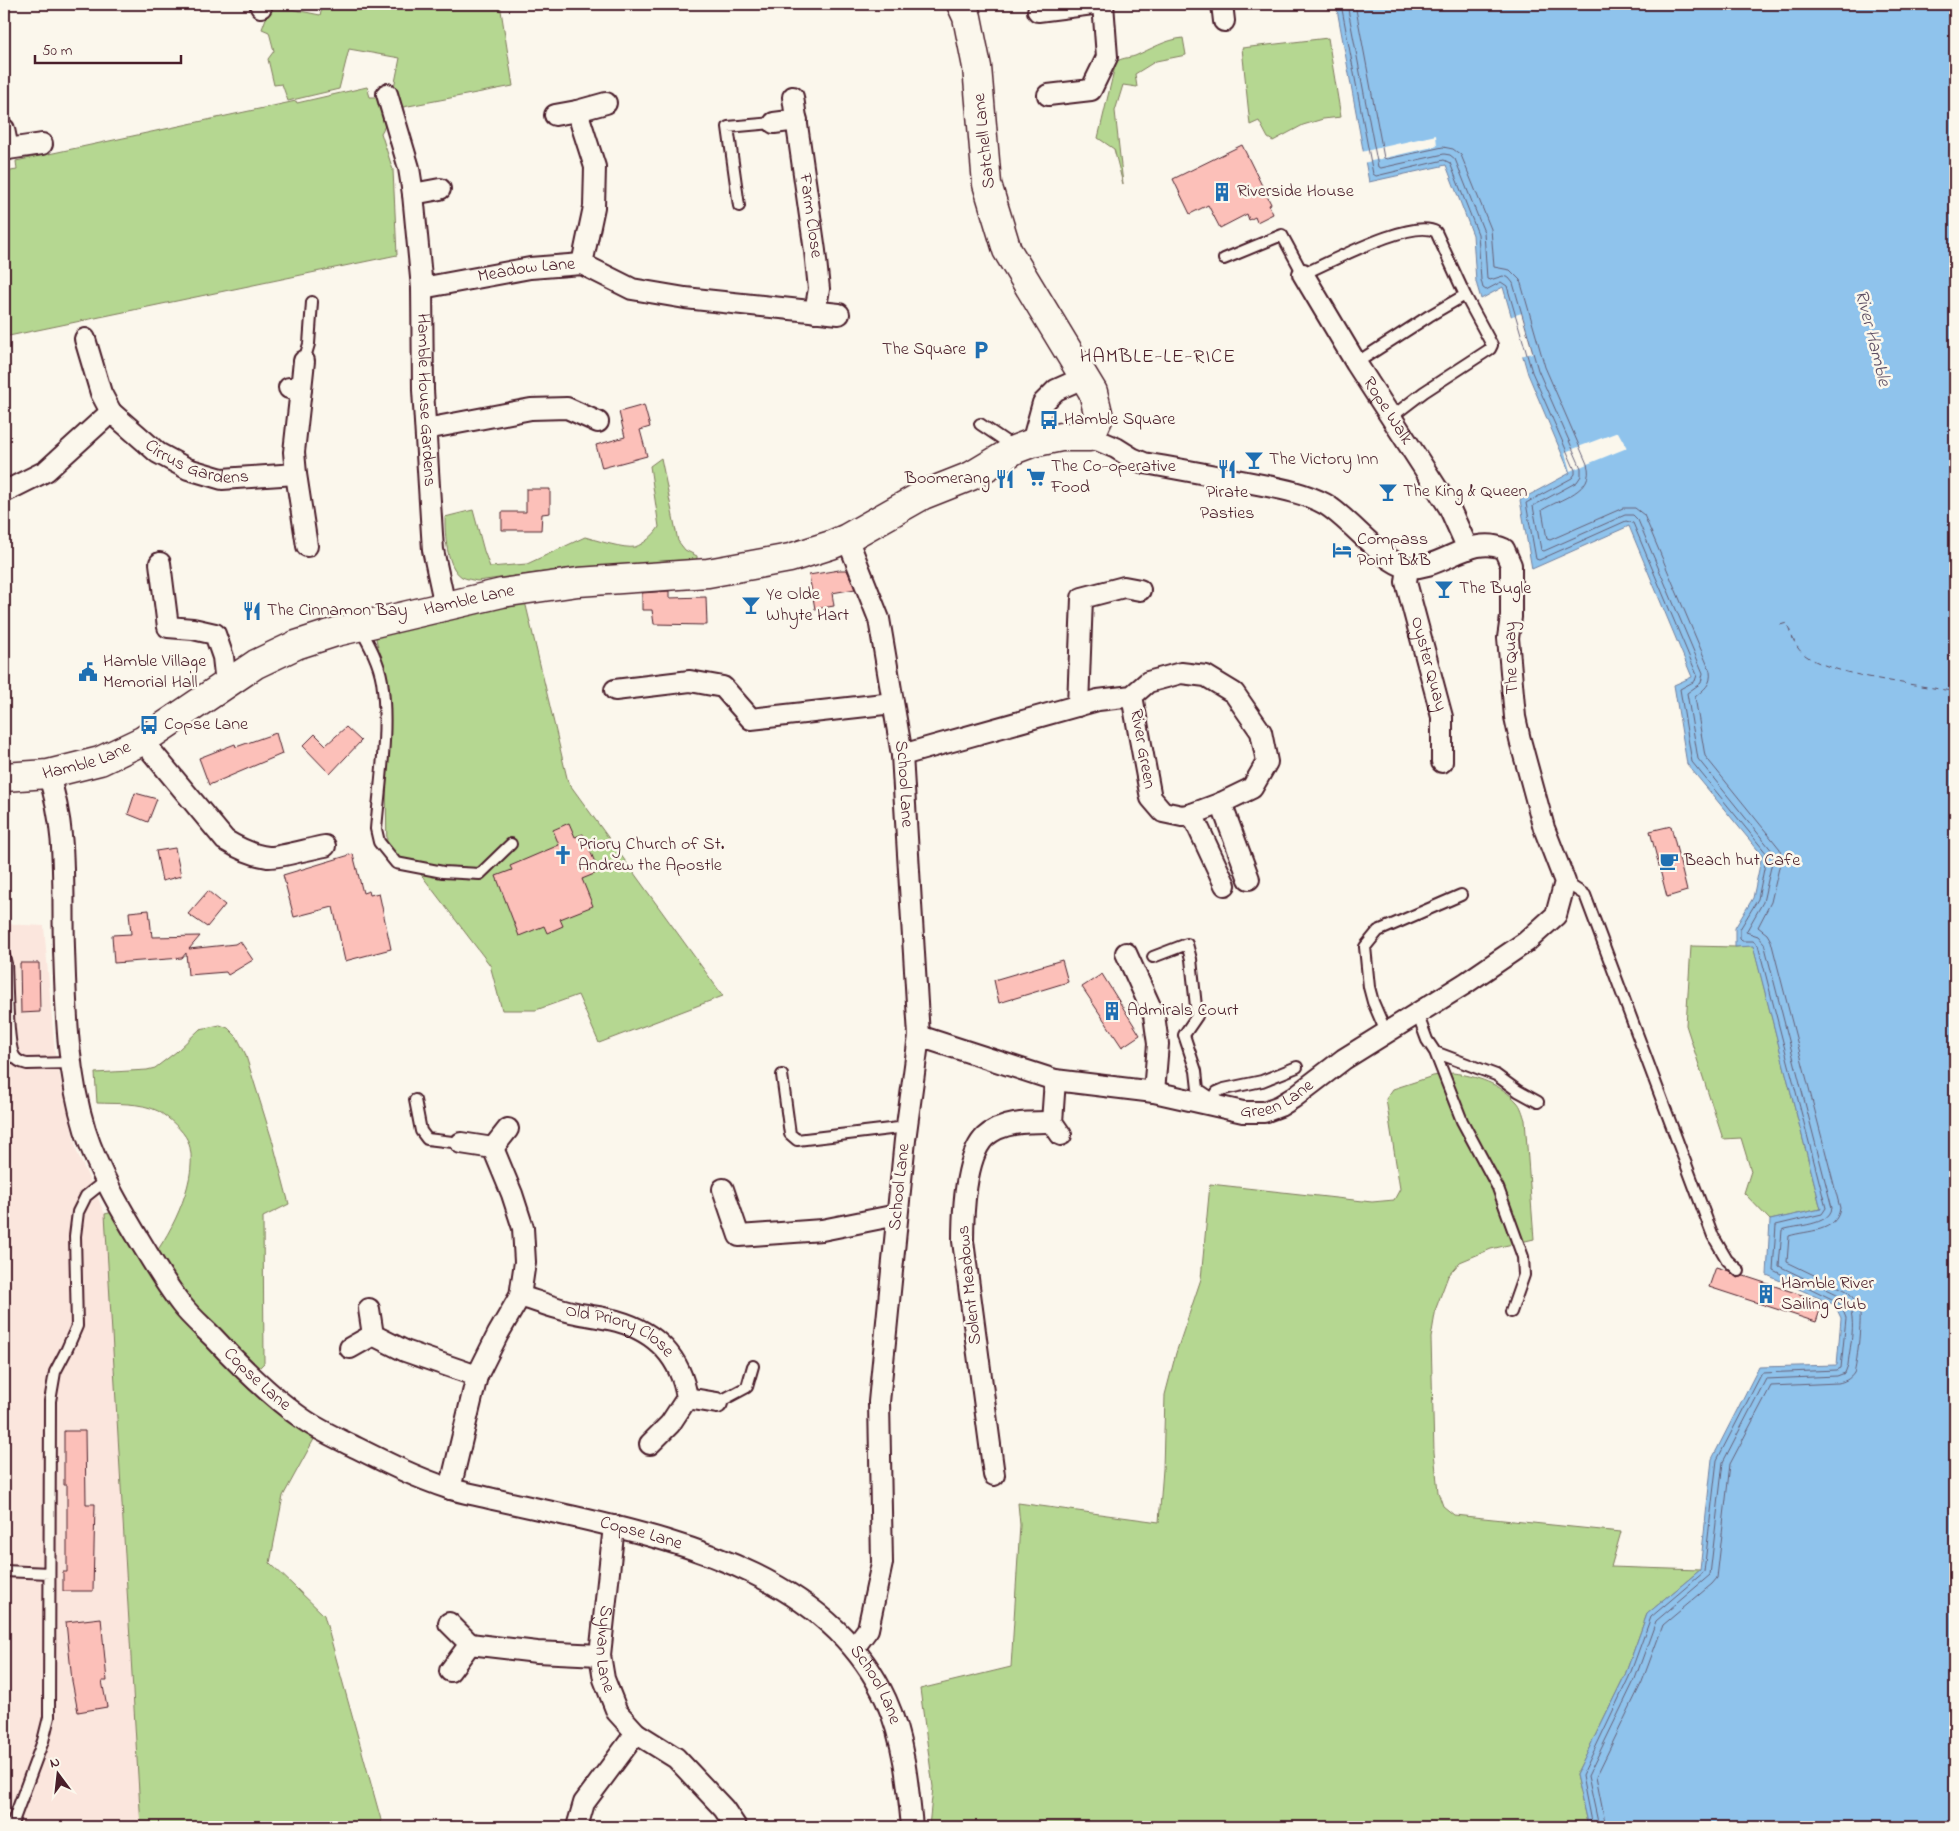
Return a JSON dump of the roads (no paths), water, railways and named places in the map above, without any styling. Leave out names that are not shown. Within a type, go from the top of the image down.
[{"type":"main road","name":"Satchell Lane","points":[[960,4],[966,17],[977,67],[987,184],[1007,250],[1085,377]]},
{"type":"main road","points":[[1024,446],[1061,437],[1090,437],[1099,417],[1093,392],[1085,377]]},
{"type":"main road","name":"Hamble Lane","points":[[4,777],[48,774],[100,761],[142,740],[256,664],[296,645],[336,632],[502,593],[578,582],[685,575],[736,569],[804,554],[847,538],[924,495],[971,476],[1024,446]]},
{"type":"street","points":[[1038,11],[1093,4]]},
{"type":"street","points":[[1048,96],[1091,90],[1107,56],[1103,4]]},
{"type":"street","name":"Hamble House Gardens","points":[[387,94],[408,168],[413,194],[422,288],[422,390],[433,550],[445,606]]},
{"type":"street","name":"Farm Close","points":[[793,97],[819,289],[814,312]]},
{"type":"street","points":[[555,115],[606,103]]},
{"type":"street","points":[[576,111],[595,167],[594,207],[582,264]]},
{"type":"street","points":[[774,123],[797,120]]},
{"type":"street","points":[[4,129],[6,149],[42,144]]},
{"type":"street","points":[[413,194],[440,189]]},
{"type":"street","name":"Meadow Lane","points":[[422,288],[530,268],[582,264],[632,289],[681,305],[839,314]]},
{"type":"street","name":"Rope Walk","points":[[1303,274],[1356,364],[1449,507],[1468,549]]},
{"type":"street","name":"Cirrus Gardens","points":[[85,339],[101,393],[110,412],[158,453],[188,469],[222,479],[296,474]]},
{"type":"street","points":[[304,361],[295,389],[294,452],[307,546]]},
{"type":"street","points":[[1024,446],[1043,403],[1056,390],[1085,377]]},
{"type":"street","points":[[426,429],[531,409],[567,408],[598,422]]},
{"type":"street","points":[[4,492],[46,471],[110,412]]},
{"type":"street","points":[[1090,437],[1144,463],[1249,482],[1308,497],[1325,504],[1340,514],[1396,564],[1408,567]]},
{"type":"street","name":"School Lane","points":[[847,538],[879,619],[902,755],[919,1036],[897,1215],[879,1402],[882,1563],[868,1629],[854,1648],[870,1670],[888,1703],[899,1738],[908,1779],[912,1827]]},
{"type":"street","name":"The Quay","points":[[1408,567],[1432,564],[1468,549],[1496,546],[1504,549],[1508,556],[1511,565],[1511,617],[1508,638],[1515,717],[1544,828],[1565,882]]},
{"type":"street","points":[[160,563],[168,627],[193,629],[214,634],[223,657],[226,684]]},
{"type":"street","name":"Oyster Quay","points":[[1408,567],[1406,582],[1442,717],[1442,762]]},
{"type":"street","points":[[1078,706],[1082,598],[1124,587],[1140,590]]},
{"type":"street","name":"River Green","points":[[902,755],[1098,700],[1132,696],[1148,682],[1181,673],[1206,676],[1234,693],[1261,732],[1267,762],[1252,788],[1192,814],[1182,816],[1164,812],[1151,798],[1132,696]]},
{"type":"street","points":[[615,690],[690,681],[723,688],[751,718],[893,702]]},
{"type":"street","points":[[142,740],[225,840],[241,850],[269,857],[325,846]]},
{"type":"street","name":"Copse Lane","points":[[48,774],[57,799],[62,827],[64,948],[71,1063],[85,1128],[106,1180],[126,1218],[181,1304],[239,1366],[264,1388],[319,1430],[385,1462],[450,1489],[614,1526],[686,1546],[756,1574],[806,1605],[830,1624],[854,1648]]},
{"type":"street","points":[[1221,803],[1249,879]]},
{"type":"street","points":[[1192,814],[1225,886]]},
{"type":"street","name":"Green Lane","points":[[919,1036],[1055,1080],[1154,1092],[1213,1102],[1243,1112],[1264,1112],[1280,1106],[1344,1059],[1466,983],[1526,942],[1556,915],[1565,882]]},
{"type":"street","points":[[1126,953],[1154,1015],[1158,1044],[1154,1092]]},
{"type":"street","name":"Solent Meadows","points":[[994,1476],[963,1241],[968,1179],[977,1149],[986,1136],[1002,1128],[1022,1122],[1056,1128],[1055,1080]]},
{"type":"street","points":[[493,1148],[508,1129]]},
{"type":"street","points":[[460,1143],[493,1148]]},
{"type":"street","points":[[450,1489],[477,1376],[520,1296],[525,1262],[523,1228],[512,1194],[493,1148]]},
{"type":"street","points":[[723,1189],[739,1236],[822,1230],[897,1215]]},
{"type":"street","name":"Old Priory Close","points":[[520,1296],[574,1313],[618,1321],[652,1336],[676,1362],[685,1382],[687,1398]]},
{"type":"street","points":[[369,1309],[373,1335]]},
{"type":"street","points":[[373,1335],[404,1351],[477,1376]]},
{"type":"street","points":[[350,1348],[373,1335]]},
{"type":"street","points":[[650,1444],[670,1424],[687,1398],[717,1403]]},
{"type":"street","name":"Sylvan Lane","points":[[614,1526],[600,1655],[604,1679],[617,1712],[636,1733],[676,1758],[724,1809],[736,1827]]},
{"type":"street","points":[[450,1623],[470,1644],[537,1652],[600,1655]]},
{"type":"street","points":[[450,1671],[470,1644]]},
{"type":"street","points":[[577,1827],[584,1803],[636,1733]]},
{"type":"lane","points":[[739,206],[728,127],[774,123]]},
{"type":"lane","points":[[1224,259],[1282,235],[1303,274],[1392,235],[1423,228],[1431,228],[1436,232],[1465,295],[1491,342],[1490,349],[1424,392],[1390,418]]},
{"type":"lane","points":[[1356,364],[1429,316],[1465,295]]},
{"type":"lane","points":[[304,361],[308,344],[312,302]]},
{"type":"lane","points":[[980,424],[1024,446]]},
{"type":"lane","points":[[360,627],[373,652],[382,680],[384,727],[376,830],[380,842],[396,863],[443,872],[480,874],[511,844]]},
{"type":"lane","points":[[1565,882],[1585,895],[1713,1236],[1727,1260],[1739,1271]]},
{"type":"lane","points":[[1386,1032],[1373,1002],[1369,987],[1365,947],[1378,931],[1461,895]]},
{"type":"lane","points":[[1153,956],[1187,944],[1197,1016],[1184,1036],[1196,1071],[1198,1089],[1213,1102],[1217,1092],[1224,1089],[1262,1081],[1298,1067]]},
{"type":"lane","points":[[4,956],[10,1038],[14,1055],[21,1063],[27,1064],[71,1063]]},
{"type":"lane","points":[[1417,1013],[1427,1040],[1435,1052],[1462,1121],[1498,1188],[1523,1257],[1524,1275],[1511,1312]]},
{"type":"lane","points":[[1435,1052],[1496,1075],[1518,1091],[1538,1102]]},
{"type":"lane","points":[[782,1075],[790,1134],[797,1140],[907,1127]]},
{"type":"lane","points":[[416,1100],[421,1131],[427,1139],[460,1143]]},
{"type":"lane","points":[[11,1827],[47,1730],[49,1717],[50,1401],[55,1372],[68,1350],[76,1326],[76,1222],[82,1202],[106,1180]]},
{"type":"lane","points":[[717,1403],[747,1387],[754,1366]]},
{"type":"lane","points":[[4,1571],[49,1573]]},
{"type":"water","name":"River Hamble","points":[[1336,4],[1955,4],[1955,1827],[1588,1827],[1576,1775],[1625,1675],[1647,1614],[1700,1570],[1712,1459],[1759,1367],[1837,1365],[1841,1318],[1835,1305],[1767,1275],[1770,1220],[1821,1209],[1753,946],[1735,947],[1735,928],[1753,898],[1762,855],[1687,764],[1674,685],[1692,677],[1629,526],[1532,569],[1520,500],[1570,473],[1528,374],[1503,287],[1481,299],[1476,282],[1473,235],[1446,165],[1369,182]]},
{"type":"place","name":"Riverside House","points":[[1222,192]]},
{"type":"place","name":"The Square","points":[[981,350]]},
{"type":"place","name":"Hamble Square","points":[[1049,420]]},
{"type":"place","name":"The Victory Inn","points":[[1254,460]]},
{"type":"place","name":"Pirate Pasties","points":[[1227,469]]},
{"type":"place","name":"The Co-operative Food","points":[[1036,477]]},
{"type":"place","name":"Boomerang","points":[[1005,479]]},
{"type":"place","name":"The King & Queen","points":[[1388,492]]},
{"type":"place","name":"Compass Point B&B","points":[[1342,550]]},
{"type":"place","name":"The Bugle","points":[[1444,589]]},
{"type":"place","name":"Ye Olde Whyte Hart","points":[[751,605]]},
{"type":"place","name":"The Cinnamon Bay","points":[[252,611]]},
{"type":"place","name":"Hamble Village Memorial Hall","points":[[88,672]]},
{"type":"place","name":"Copse Lane","points":[[149,725]]},
{"type":"place","name":"Priory Church of St. Andrew the Apostle","points":[[563,855]]},
{"type":"place","name":"Beach hut Cafe","points":[[1669,861]]},
{"type":"place","name":"Admirals Court","points":[[1112,1011]]},
{"type":"place","name":"Hamble River Sailing Club","points":[[1766,1294]]},
{"type":"district","name":"HAMBLE-LE-RICE","points":[[1158,357]]}]
